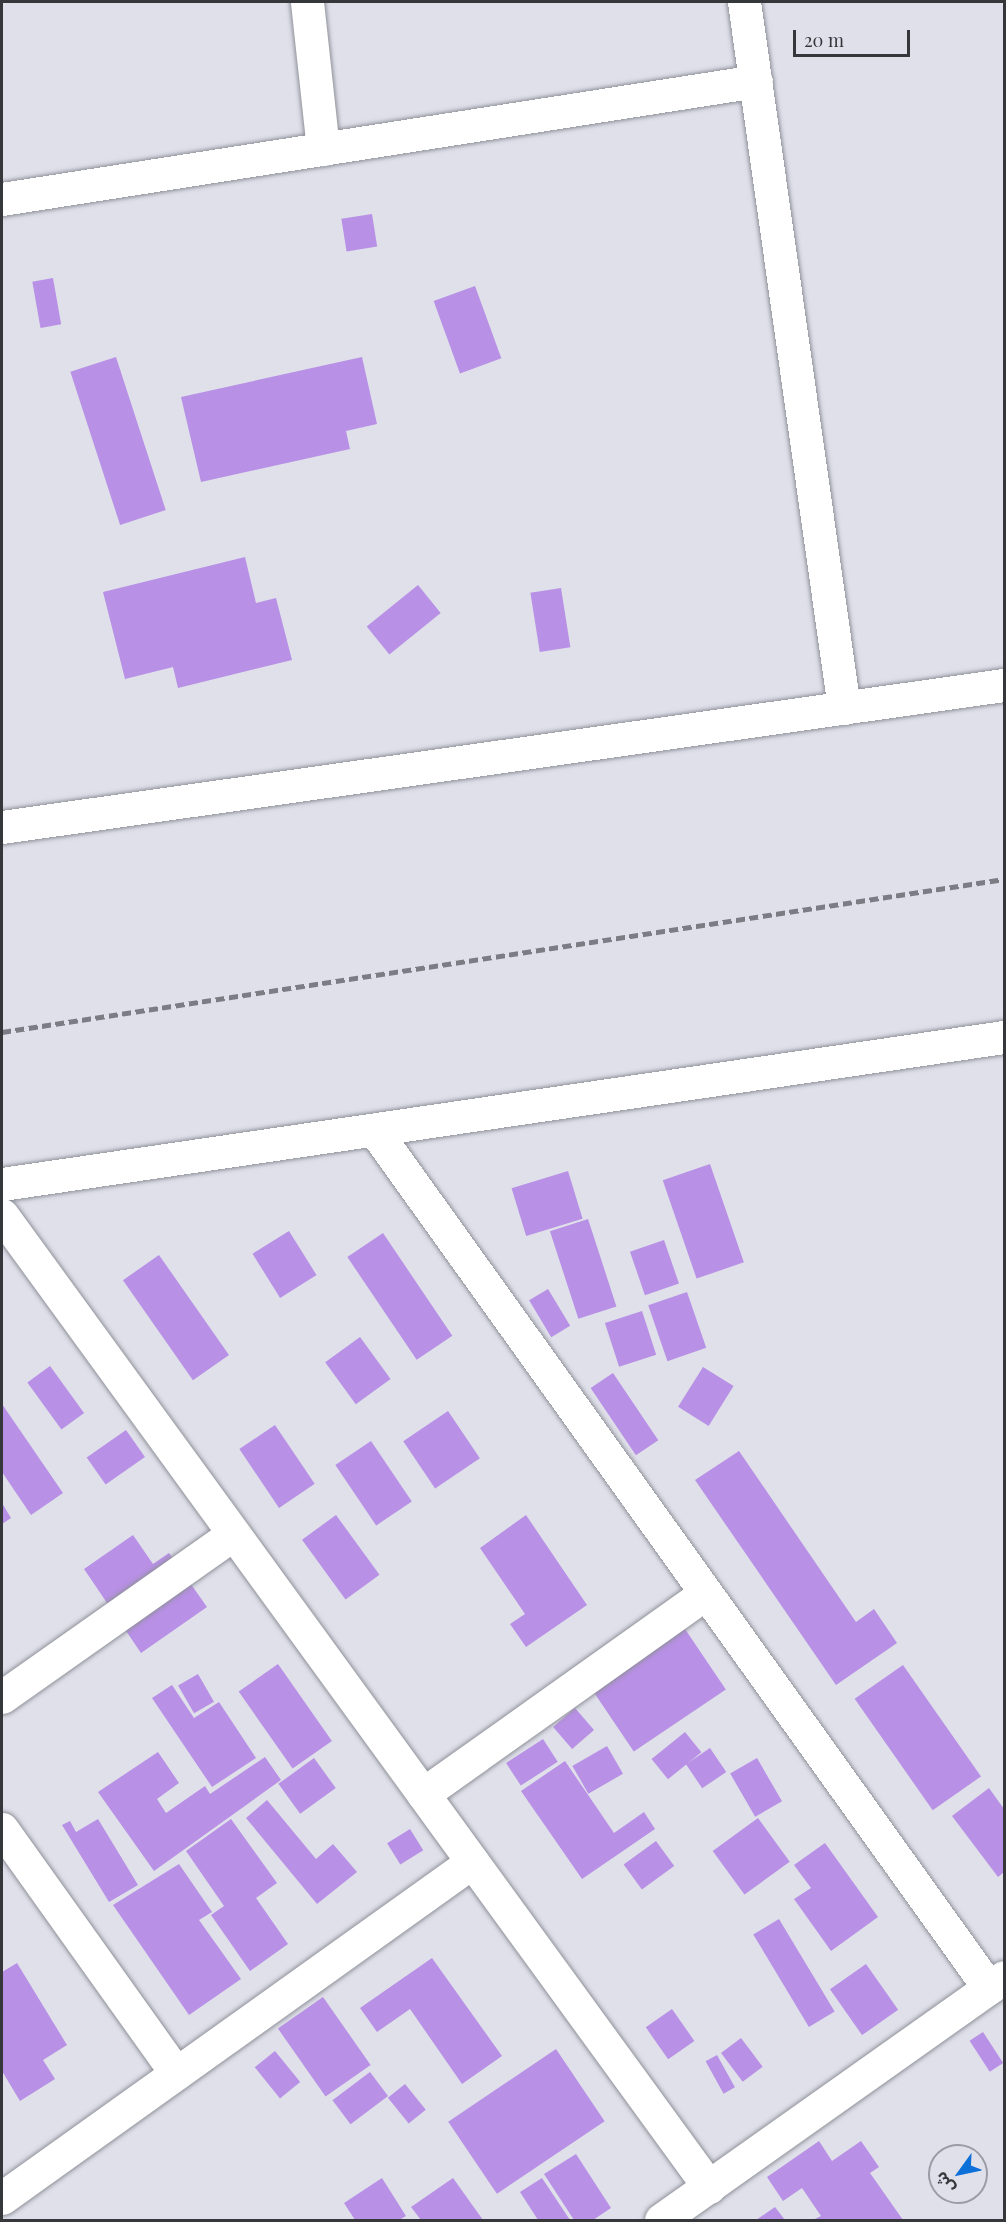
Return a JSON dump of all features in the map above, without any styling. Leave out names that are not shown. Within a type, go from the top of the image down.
[{"type":"street","points":[[307,2],[323,149]]},
{"type":"street","points":[[744,2],[844,708]]},
{"type":"street","points":[[2,199],[756,81]]},
{"type":"street","points":[[2,827],[1005,685]]},
{"type":"street","points":[[2,1184],[1005,1037]]},
{"type":"street","points":[[375,1131],[706,1593],[997,1983],[661,2220]]},
{"type":"street","points":[[2,1215],[709,2187]]},
{"type":"street","points":[[2,1697],[233,1534]]},
{"type":"street","points":[[423,1794],[706,1593]]},
{"type":"street","points":[[2,1829],[176,2073]]},
{"type":"street","points":[[2,2198],[472,1862]]},
{"type":"building","points":[[372,214],[377,247],[347,251],[341,219]]},
{"type":"building","points":[[53,278],[61,324],[40,328],[32,282]]},
{"type":"building","points":[[475,286],[501,358],[460,373],[434,301]]},
{"type":"building","points":[[116,357],[166,510],[120,525],[70,372]]},
{"type":"building","points":[[362,357],[377,424],[346,431],[350,449],[201,482],[181,397]]},
{"type":"building","points":[[245,557],[256,603],[276,598],[292,660],[178,688],[173,667],[125,679],[103,592]]},
{"type":"building","points":[[418,585],[441,613],[389,655],[367,627]]},
{"type":"building","points":[[561,588],[570,647],[540,652],[530,593]]},
{"type":"building","points":[[710,1164],[744,1262],[697,1279],[663,1180]]},
{"type":"building","points":[[568,1171],[583,1219],[526,1236],[512,1188]]},
{"type":"building","points":[[588,1219],[616,1306],[578,1319],[550,1231]]},
{"type":"building","points":[[289,1231],[317,1275],[280,1298],[253,1254]]},
{"type":"building","points":[[383,1233],[452,1336],[417,1360],[347,1257]]},
{"type":"building","points":[[664,1240],[679,1283],[645,1295],[630,1252]]},
{"type":"building","points":[[159,1255],[229,1355],[193,1380],[123,1280]]},
{"type":"building","points":[[548,1289],[570,1326],[551,1337],[529,1300]]},
{"type":"building","points":[[687,1292],[706,1348],[667,1361],[648,1305]]},
{"type":"building","points":[[642,1311],[656,1355],[619,1367],[605,1323]]},
{"type":"building","points":[[360,1337],[391,1379],[356,1404],[325,1362]]},
{"type":"building","points":[[50,1366],[84,1413],[61,1429],[27,1382]]},
{"type":"building","points":[[703,1367],[734,1386],[709,1426],[678,1407]]},
{"type":"building","points":[[613,1373],[658,1440],[636,1455],[591,1388]]},
{"type":"building","points":[[2,1404],[63,1493],[31,1515],[2,1472]]},
{"type":"building","points":[[448,1411],[480,1458],[435,1488],[403,1441]]},
{"type":"building","points":[[275,1425],[315,1484],[279,1508],[239,1449]]},
{"type":"building","points":[[126,1430],[145,1457],[106,1485],[87,1458]]},
{"type":"building","points":[[371,1441],[412,1502],[376,1526],[335,1465]]},
{"type":"building","points":[[739,1451],[856,1622],[874,1609],[897,1643],[836,1685],[695,1480]]},
{"type":"building","points":[[2,1503],[11,1518],[2,1524]]},
{"type":"building","points":[[336,1515],[379,1575],[346,1600],[302,1540]]},
{"type":"building","points":[[526,1515],[587,1605],[526,1647],[510,1624],[525,1614],[480,1548]]},
{"type":"building","points":[[133,1535],[153,1564],[169,1553],[207,1607],[141,1653],[84,1569]]},
{"type":"building","points":[[685,1629],[726,1690],[634,1752],[593,1691]]},
{"type":"building","points":[[278,1664],[332,1741],[293,1769],[239,1692]]},
{"type":"building","points":[[903,1665],[981,1776],[933,1810],[855,1699]]},
{"type":"building","points":[[198,1674],[214,1702],[194,1713],[178,1686]]},
{"type":"building","points":[[172,1685],[194,1718],[219,1702],[256,1758],[212,1787],[152,1698]]},
{"type":"building","points":[[575,1708],[594,1730],[572,1749],[553,1727]]},
{"type":"building","points":[[685,1732],[701,1752],[668,1779],[652,1759]]},
{"type":"building","points":[[543,1739],[558,1762],[521,1786],[506,1763]]},
{"type":"building","points":[[607,1746],[623,1774],[588,1794],[572,1766]]},
{"type":"building","points":[[710,1748],[726,1772],[702,1788],[686,1764]]},
{"type":"building","points":[[158,1752],[179,1783],[157,1799],[166,1813],[205,1786],[210,1794],[265,1757],[281,1780],[154,1871],[98,1792]]},
{"type":"building","points":[[314,1758],[336,1788],[300,1814],[278,1784]]},
{"type":"building","points":[[757,1758],[782,1801],[755,1817],[730,1774]]},
{"type":"building","points":[[565,1761],[614,1833],[644,1812],[655,1829],[582,1879],[521,1791]]},
{"type":"building","points":[[989,1788],[1004,1809],[1004,1872],[998,1877],[952,1816]]},
{"type":"building","points":[[267,1800],[316,1859],[333,1844],[357,1872],[317,1904],[246,1818]]},
{"type":"building","points":[[758,1818],[790,1862],[744,1895],[713,1851]]},
{"type":"building","points":[[98,1819],[138,1885],[109,1902],[62,1825],[70,1821],[76,1832]]},
{"type":"building","points":[[231,1819],[277,1883],[256,1898],[288,1944],[250,1971],[211,1915],[224,1906],[186,1851]]},
{"type":"building","points":[[410,1829],[423,1850],[400,1865],[387,1843]]},
{"type":"building","points":[[656,1841],[674,1866],[642,1890],[624,1865]]},
{"type":"building","points":[[825,1843],[878,1917],[831,1951],[794,1899],[811,1888],[794,1865]]},
{"type":"building","points":[[179,1864],[212,1912],[199,1920],[241,1979],[189,2015],[113,1905]]},
{"type":"building","points":[[779,1919],[835,2012],[809,2027],[753,1934]]},
{"type":"building","points":[[432,1958],[502,2056],[462,2084],[410,2009],[377,2032],[360,2008]]},
{"type":"building","points":[[17,1963],[67,2045],[43,2060],[55,2079],[20,2101],[2,2071],[2,1972]]},
{"type":"building","points":[[866,1964],[898,2010],[862,2035],[830,1989]]},
{"type":"building","points":[[323,1997],[371,2065],[326,2097],[278,2029]]},
{"type":"building","points":[[672,2009],[694,2041],[668,2059],[646,2027]]},
{"type":"building","points":[[983,2032],[1003,2063],[990,2072],[970,2041]]},
{"type":"building","points":[[741,2038],[763,2067],[743,2082],[721,2053]]},
{"type":"building","points":[[556,2049],[605,2121],[497,2194],[448,2122]]},
{"type":"building","points":[[275,2051],[300,2082],[280,2098],[255,2067]]},
{"type":"building","points":[[717,2055],[735,2087],[724,2094],[706,2061]]},
{"type":"building","points":[[370,2072],[388,2096],[351,2124],[332,2100]]},
{"type":"building","points":[[405,2084],[426,2110],[409,2123],[388,2098]]},
{"type":"building","points":[[819,2141],[832,2161],[861,2141],[879,2167],[870,2173],[903,2220],[813,2220],[821,2216],[802,2188],[783,2201],[767,2177]]},
{"type":"building","points":[[576,2154],[611,2208],[593,2220],[574,2220],[544,2174]]},
{"type":"building","points":[[382,2178],[406,2216],[399,2220],[355,2220],[344,2203]]},
{"type":"building","points":[[453,2178],[483,2220],[421,2220],[411,2207]]},
{"type":"building","points":[[542,2178],[570,2220],[538,2220],[520,2192]]},
{"type":"building","points":[[775,2207],[785,2220],[756,2220]]},
{"type":"railway","points":[[2,1032],[1004,879]]}]
